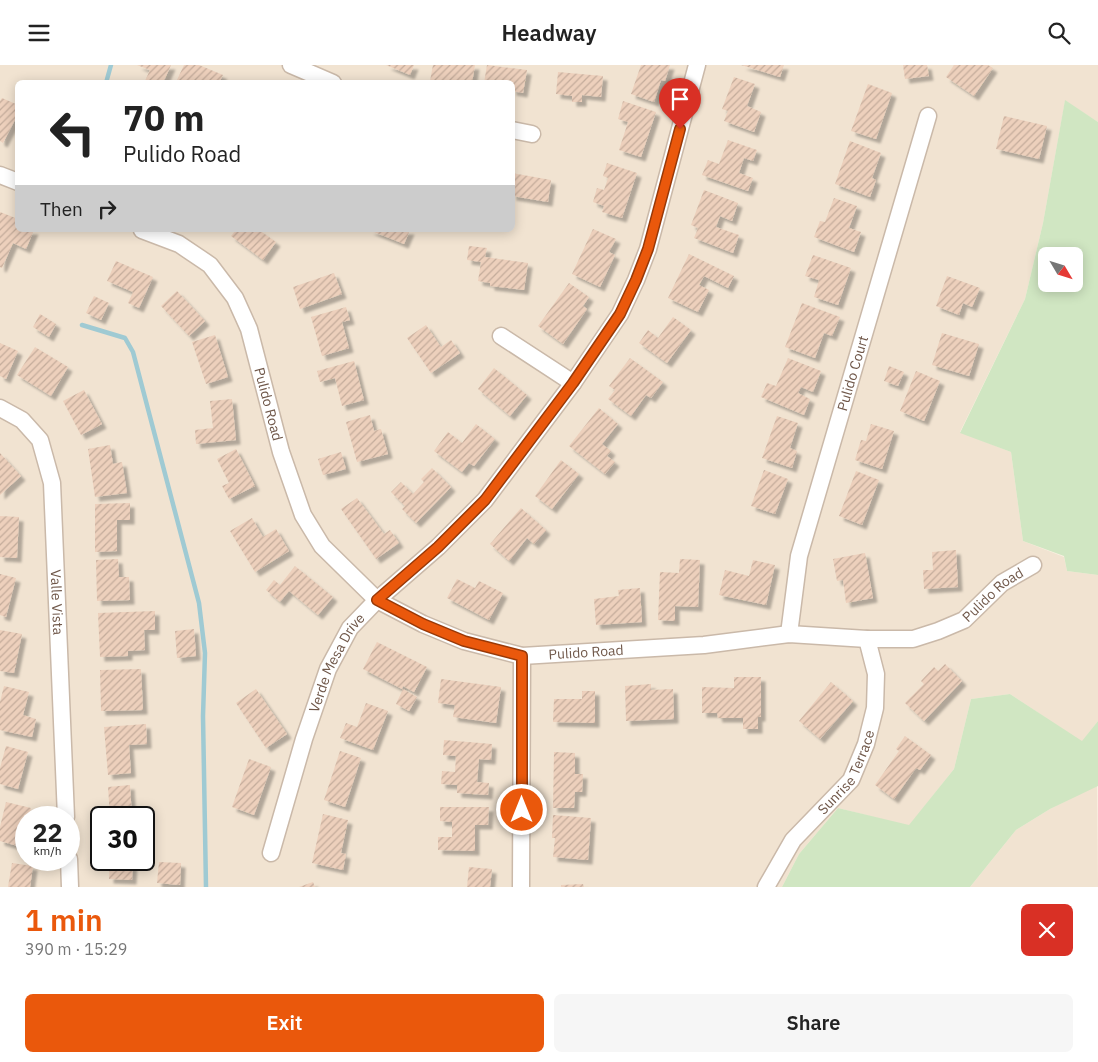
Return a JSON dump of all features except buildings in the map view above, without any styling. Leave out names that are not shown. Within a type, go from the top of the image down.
[{"type":"street","points":[[291,65],[326,80]]},
{"type":"street","name":"Verde Mesa Drive","points":[[271,853],[304,739],[328,669],[350,628],[377,600],[438,547],[485,500],[573,383],[620,314],[648,249],[697,65]]},
{"type":"street","name":"Pulido Court","points":[[789,634],[799,556],[928,116]]},
{"type":"street","points":[[515,131],[532,134]]},
{"type":"street","points":[[0,175],[15,181]]},
{"type":"street","name":"Pulido Road","points":[[147,232],[179,245],[210,265],[235,298],[249,329],[281,452],[303,515],[322,546],[377,600],[423,624],[456,637],[522,656],[704,645],[789,634],[868,639],[913,639],[964,620],[1002,583],[1033,565]]},
{"type":"street","points":[[501,336],[573,383]]},
{"type":"street","name":"Valle Vista","points":[[0,408],[22,420],[40,440],[52,483],[66,806]]},
{"type":"street","name":"Sunrise Terrace","points":[[766,887],[793,840],[851,780],[866,744],[875,708],[876,674],[868,639]]},
{"type":"street","points":[[521,887],[522,656]]},
{"type":"street","points":[[69,871],[70,887]]},
{"type":"shaded area","points":[[0,65],[1098,65],[1098,122],[1065,101],[1043,223],[1025,299],[960,432],[1011,452],[1023,541],[1064,557],[1067,571],[1098,575],[1098,721],[1082,742],[1010,694],[971,699],[954,769],[909,826],[838,808],[799,854],[782,887],[0,887]]},
{"type":"shaded area","points":[[1097,785],[1098,887],[970,887],[1016,830],[1050,809]]},
{"type":"green space","points":[[1065,100],[1098,122],[1098,575],[1067,571],[1064,556],[1023,541],[1011,452],[960,433],[1025,299],[1043,223]]},
{"type":"green space","points":[[1010,694],[1082,741],[1098,721],[1098,786],[1050,809],[1016,830],[970,887],[782,887],[799,854],[838,808],[909,825],[954,769],[971,699]]},
{"type":"waterway","points":[[107,80],[111,65]]},
{"type":"waterway","points":[[82,325],[125,338],[133,352],[199,603],[205,653],[203,716],[206,887]]},
{"type":"route","points":[[522,810],[522,656],[464,641],[423,624],[377,600],[438,547],[485,500],[573,383],[620,314],[648,249],[680,129]]}]
